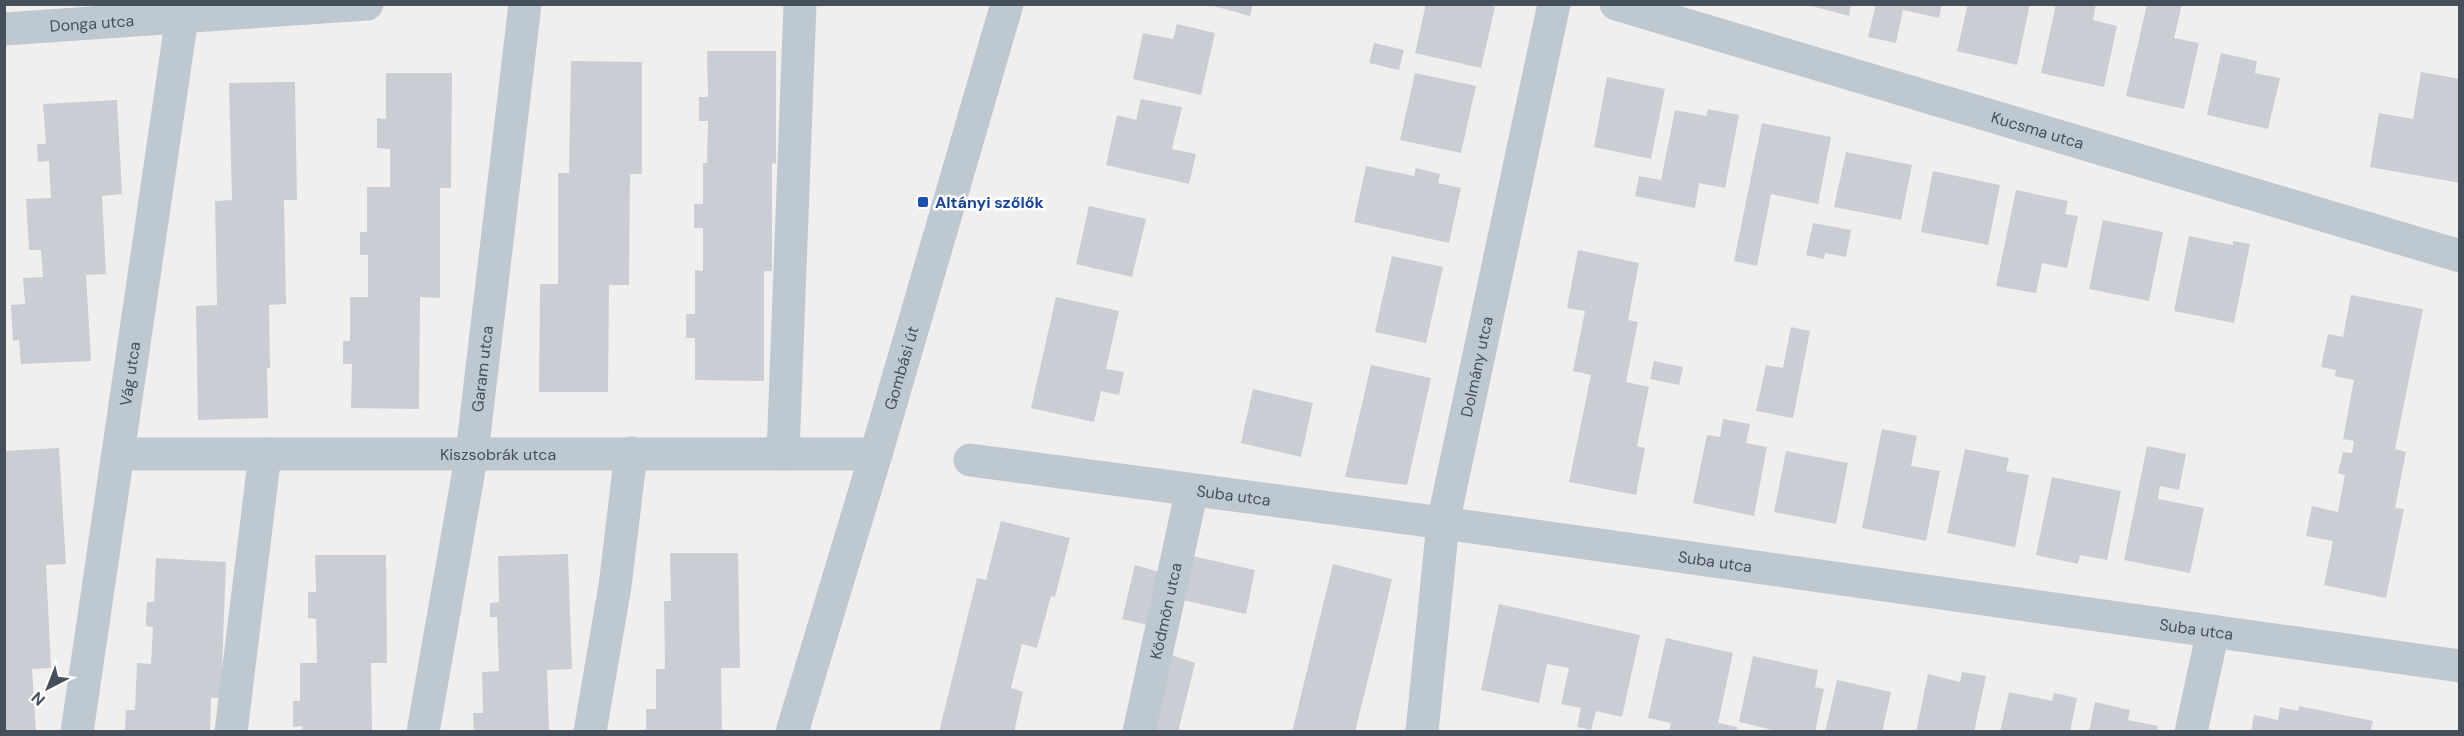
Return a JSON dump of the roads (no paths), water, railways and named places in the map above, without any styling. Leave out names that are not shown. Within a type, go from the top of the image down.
[{"type":"street","name":"Donga utca","points":[[4,29],[77,14],[182,17],[367,4]]},
{"type":"street","name":"Garam utca","points":[[423,732],[472,453],[525,4]]},
{"type":"street","points":[[783,454],[800,4]]},
{"type":"street","name":"Gombási út","points":[[792,732],[876,454],[1007,4]]},
{"type":"street","name":"Dolmány utca","points":[[1422,732],[1443,523],[1554,4]]},
{"type":"street","name":"Kucsma utca","points":[[1616,4],[2460,256]]},
{"type":"street","name":"Vág utca","points":[[76,732],[182,17]]},
{"type":"street","points":[[590,732],[615,586],[631,453]]},
{"type":"street","name":"Kiszsobrák utca","points":[[118,454],[876,454]]},
{"type":"street","points":[[231,732],[265,454]]},
{"type":"street","name":"Suba utca","points":[[970,460],[1443,523],[2460,666]]},
{"type":"street","name":"Ködmön utca","points":[[1139,732],[1192,490]]},
{"type":"street","points":[[2191,732],[2213,631]]},
{"type":"place","name":"Altányi szőlők","points":[[923,202]]}]
